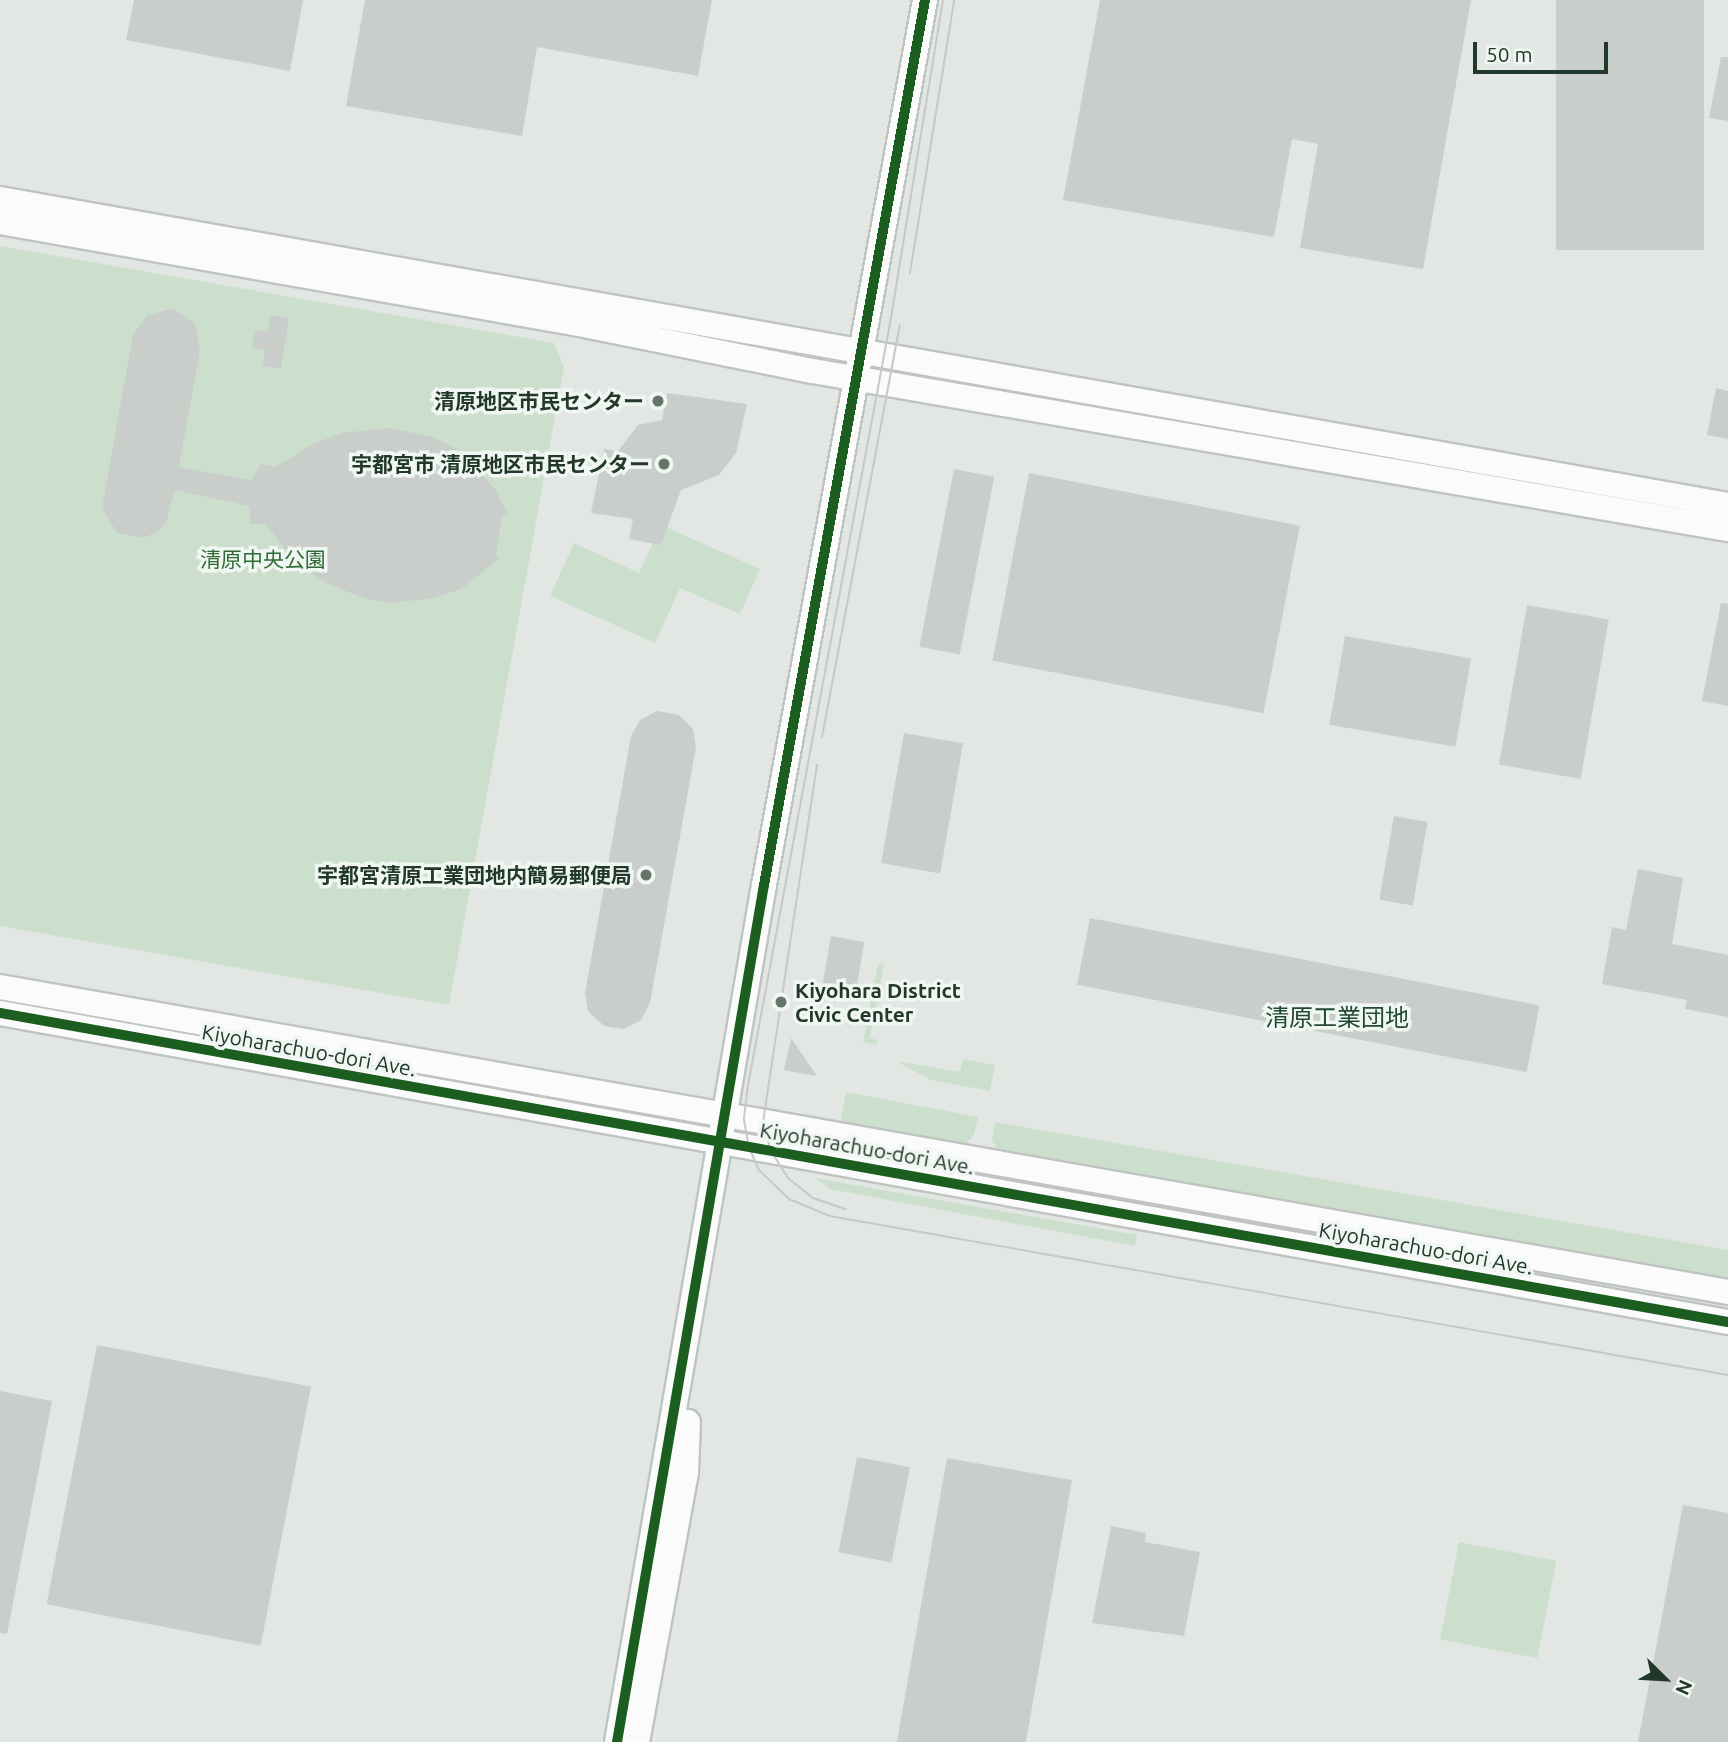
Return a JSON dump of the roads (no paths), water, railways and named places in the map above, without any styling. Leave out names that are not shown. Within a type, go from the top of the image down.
[{"type":"street","points":[[617,1742],[725,1116],[925,0]]},
{"type":"street","points":[[0,199],[1728,505]]},
{"type":"street","points":[[0,222],[579,324],[859,379],[1728,529]]},
{"type":"street","name":"Kiyoharachuo-dori Ave.","points":[[0,987],[1728,1293]]},
{"type":"street","name":"Kiyoharachuo-dori Ave.","points":[[0,1013],[1728,1322]]},
{"type":"street","points":[[637,1742],[685,1473],[692,1316]]},
{"type":"tram line","points":[[943,0],[891,318],[748,1085],[744,1120],[749,1147],[759,1170],[789,1199],[830,1216],[1728,1375]]},
{"type":"tram line","points":[[910,273],[954,0]]},
{"type":"tram line","points":[[822,737],[900,325]]},
{"type":"tram line","points":[[817,765],[763,1123],[771,1151],[788,1178],[813,1198],[845,1209]]},
{"type":"place","name":"清原地区市民センター","points":[[658,401]]},
{"type":"place","name":"宇都宮市 清原地区市民センター","points":[[664,464]]},
{"type":"place","name":"宇都宮清原工業団地内簡易郵便局","points":[[646,875]]},
{"type":"place","name":"Kiyohara District Civic Center","points":[[781,1002]]},
{"type":"district","name":"清原工業団地","points":[[1337,1018]]},
{"type":"park label","name":"清原中央公園","points":[[263,559]]}]
